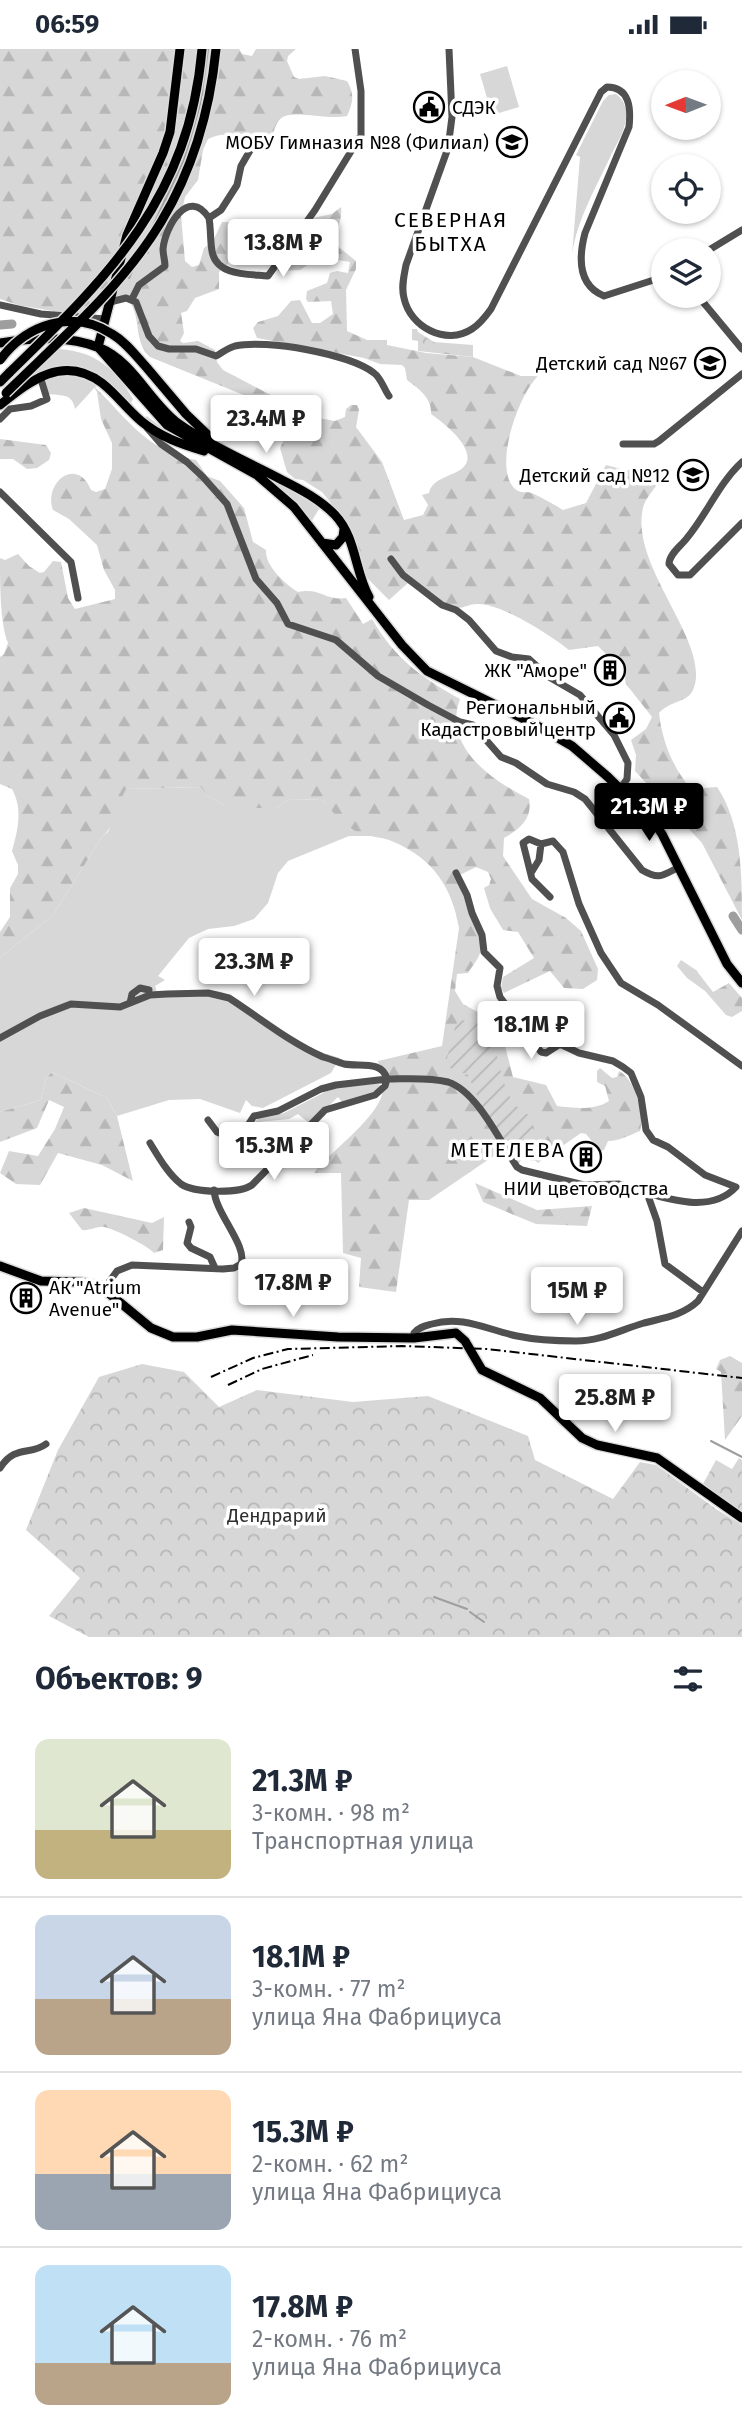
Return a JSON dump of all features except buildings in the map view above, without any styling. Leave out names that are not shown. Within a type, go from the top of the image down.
[{"type":"main road","points":[[98,347],[127,235],[170,132],[180,49]]},
{"type":"main road","points":[[0,382],[48,335],[115,262],[152,212],[183,146],[196,98],[202,49]]},
{"type":"main road","points":[[2,399],[95,304],[125,270],[160,223],[195,151],[210,89],[216,49]]},
{"type":"main road","points":[[0,360],[28,333],[55,322],[92,325],[114,335],[225,453],[294,506],[402,645],[428,671],[556,735],[588,758],[654,824],[679,867],[727,964],[742,983]]},
{"type":"main road","points":[[0,343],[54,339],[98,347],[158,417],[177,432],[225,453],[324,505],[344,527],[362,584],[376,611]]},
{"type":"main road","points":[[2,399],[40,376],[65,371],[78,372],[96,379],[142,422],[170,440],[225,453]]},
{"type":"main road","points":[[322,543],[331,546],[339,543],[344,527]]},
{"type":"main road","points":[[0,1266],[41,1281],[80,1282],[104,1289],[151,1328],[173,1337],[197,1337],[232,1330],[338,1337],[414,1338],[456,1333],[465,1341],[482,1370],[540,1398],[582,1438],[597,1445],[657,1458],[742,1518]]},
{"type":"street","points":[[132,299],[139,285],[165,265],[164,244],[181,210],[187,206],[203,210],[209,218],[213,257],[221,267],[233,272],[268,276],[315,210],[361,135],[360,78],[355,49]]},
{"type":"street","points":[[449,49],[452,117],[448,148],[403,282],[403,297],[414,318],[427,330],[445,335],[465,333],[481,322],[491,309],[601,92],[607,87],[620,89],[626,96],[630,108],[629,127],[585,233],[581,249],[582,271],[592,288],[604,296],[651,281]]},
{"type":"street","points":[[209,218],[221,210],[237,185],[241,166],[255,142]]},
{"type":"street","points":[[721,243],[742,230]]},
{"type":"street","points":[[110,302],[132,299],[138,306],[149,336],[162,348],[196,349],[216,356],[231,347],[256,344],[291,347],[329,355],[373,372],[389,396]]},
{"type":"street","points":[[0,305],[41,314],[105,319]]},
{"type":"street","points":[[708,308],[742,349]]},
{"type":"street","points":[[623,444],[654,444],[742,374]]},
{"type":"street","points":[[0,419],[12,408],[31,406],[47,399],[40,376]]},
{"type":"street","points":[[142,422],[161,445],[187,462],[227,504],[256,579],[277,603],[288,624],[336,640],[378,676],[460,722],[473,725],[501,757],[516,763],[547,784],[574,792],[585,799],[642,870],[654,877],[660,877],[679,867]]},
{"type":"street","points":[[742,462],[728,476],[702,519],[672,555],[670,564],[678,575],[690,575],[742,523]]},
{"type":"street","points":[[0,492],[71,562],[78,597]]},
{"type":"street","points":[[391,559],[403,575],[442,605],[456,610],[468,620],[496,651],[529,659],[549,677],[571,688],[586,701],[614,735],[628,763],[627,779],[620,789]]},
{"type":"street","points":[[550,897],[532,879],[523,843],[528,839],[541,844],[553,841],[561,848],[584,916],[601,953],[621,983],[658,1005],[742,1066]]},
{"type":"street","points":[[531,873],[540,860],[541,844]]},
{"type":"street","points":[[208,1120],[218,1132],[236,1136],[246,1130],[254,1116],[278,1111],[321,1089],[387,1079],[443,1081],[463,1090],[474,1100],[517,1167],[522,1170],[584,1185],[619,1184],[676,1201],[698,1203],[725,1197],[736,1187],[705,1175],[668,1147],[653,1140],[646,1130],[641,1097],[631,1073],[624,1067],[560,1044],[546,1053],[541,1052],[500,997],[497,986],[500,968],[484,952],[482,935],[456,873]]},
{"type":"street","points":[[0,1038],[62,1006],[78,1003],[120,1007],[150,992],[208,993],[229,998],[291,1039],[323,1056],[345,1064],[379,1067],[386,1075],[385,1086],[375,1095],[324,1110],[247,1188],[236,1191],[187,1187],[180,1183],[150,1143]]},
{"type":"street","points":[[104,1289],[117,1271],[132,1265],[215,1268],[237,1267],[243,1262],[216,1206],[214,1190]]},
{"type":"street","points":[[647,1193],[657,1221],[665,1263],[703,1292]]},
{"type":"street","points":[[189,1222],[191,1227],[187,1243],[191,1248],[210,1257],[215,1268]]},
{"type":"street","points":[[414,1338],[415,1331],[421,1327],[445,1321],[462,1321],[518,1336],[574,1341],[594,1340],[646,1322],[663,1321],[693,1305],[742,1231]]},
{"type":"street","points":[[0,1468],[14,1454],[46,1444]]},
{"type":"green space","points":[[0,49],[239,49],[242,54],[252,56],[256,49],[296,49],[288,56],[287,61],[294,77],[299,79],[325,76],[347,81],[352,99],[347,116],[288,115],[279,120],[269,140],[260,144],[247,143],[225,135],[208,139],[203,150],[198,180],[185,197],[181,215],[185,261],[192,267],[199,265],[204,248],[213,241],[222,222],[229,222],[232,232],[228,264],[219,272],[219,289],[195,298],[187,311],[181,313],[184,333],[180,341],[198,341],[215,350],[217,362],[223,370],[313,417],[335,421],[345,417],[346,409],[351,405],[357,405],[359,410],[356,427],[382,462],[404,520],[423,515],[428,505],[422,495],[429,493],[437,481],[460,470],[466,463],[467,456],[459,439],[431,414],[427,399],[407,380],[405,368],[402,365],[380,364],[364,358],[257,338],[253,328],[258,322],[278,316],[291,301],[300,300],[312,323],[320,323],[333,314],[331,301],[308,302],[307,291],[327,283],[330,273],[348,273],[350,262],[319,257],[300,270],[278,271],[277,266],[313,218],[332,214],[341,207],[335,244],[356,261],[356,269],[346,290],[347,331],[367,340],[387,340],[387,345],[426,353],[473,357],[521,376],[538,376],[523,398],[507,448],[508,478],[516,490],[531,493],[563,510],[586,503],[606,465],[659,474],[660,481],[643,508],[642,531],[658,579],[692,650],[696,671],[693,690],[683,700],[659,713],[660,723],[674,763],[691,789],[717,787],[725,801],[739,851],[742,920],[702,843],[635,771],[636,755],[631,740],[646,729],[652,717],[626,684],[624,672],[598,646],[569,650],[538,629],[498,608],[477,604],[461,608],[450,606],[415,584],[408,583],[389,600],[361,572],[356,544],[347,523],[322,492],[303,480],[295,479],[287,472],[280,448],[285,438],[298,432],[298,425],[273,407],[150,357],[141,344],[129,301],[86,313],[70,314],[54,313],[0,299]]},
{"type":"green space","points":[[507,66],[519,107],[492,115],[480,74]]},
{"type":"green space","points":[[616,94],[625,108],[624,127],[583,216],[572,255],[580,157],[576,155],[603,101],[609,95]]},
{"type":"green space","points":[[412,329],[417,329],[434,342],[473,345],[473,357],[418,351],[418,341],[412,340]]},
{"type":"green space","points":[[55,349],[81,353],[102,362],[119,378],[133,399],[131,403],[145,418],[147,416],[170,434],[154,429],[115,392],[63,367],[33,374]]},
{"type":"green space","points":[[74,375],[97,385],[75,409],[68,397],[48,394],[45,377]]},
{"type":"green space","points":[[92,384],[151,441],[179,456],[196,460],[207,476],[220,481],[244,508],[253,542],[266,550],[272,568],[287,584],[298,592],[312,591],[333,598],[346,598],[363,624],[372,619],[390,645],[410,666],[460,699],[456,716],[464,747],[474,760],[500,783],[529,799],[529,812],[524,822],[504,838],[503,856],[532,899],[566,918],[581,931],[598,969],[597,980],[583,989],[564,988],[550,971],[504,993],[501,988],[503,977],[534,958],[518,932],[503,930],[490,908],[484,888],[489,885],[491,879],[488,872],[476,867],[460,875],[481,945],[479,956],[468,973],[457,974],[455,991],[463,1004],[485,1016],[504,1042],[513,1077],[546,1085],[557,1106],[583,1108],[609,1101],[605,1086],[597,1082],[597,1071],[600,1068],[612,1078],[617,1077],[619,1071],[634,1089],[640,1107],[640,1131],[608,1141],[604,1150],[600,1151],[586,1134],[581,1133],[538,1163],[495,1155],[429,1200],[409,1200],[396,1292],[359,1287],[361,1258],[343,1253],[341,1173],[314,1173],[365,1121],[381,1099],[383,1088],[378,1061],[442,1046],[459,928],[446,887],[420,857],[394,842],[353,830],[322,800],[289,799],[277,808],[234,808],[225,806],[207,795],[201,787],[126,789],[110,827],[53,915],[0,958],[0,932],[10,917],[10,888],[18,874],[18,865],[12,851],[18,827],[18,812],[12,789],[0,784],[0,657],[8,643],[2,614],[0,558],[5,560],[18,554],[40,573],[53,561],[61,562],[68,598],[75,609],[115,599],[115,590],[104,570],[97,545],[69,519],[53,510],[51,500],[57,483],[70,474],[85,480],[91,490],[96,492],[105,489],[112,469],[112,443],[101,419],[97,392]]},
{"type":"green space","points":[[0,439],[46,445],[51,453],[49,460],[37,468],[27,469],[13,459],[0,459]]},
{"type":"green space","points":[[257,471],[321,506],[311,522],[291,498]]},
{"type":"green space","points":[[202,787],[207,795],[225,806],[277,808],[289,799],[322,800],[352,830],[374,836],[349,836],[288,861],[278,873],[268,903],[254,919],[234,926],[208,929],[189,938],[158,976],[165,980],[155,986],[157,992],[209,990],[235,998],[275,1027],[317,1051],[340,1058],[331,1073],[263,1108],[252,1106],[246,1100],[240,1113],[200,1099],[169,1100],[117,1116],[107,1098],[52,1072],[46,1078],[41,1100],[0,1112],[0,958],[53,915],[102,837],[108,832],[125,789]]},
{"type":"green space","points":[[681,960],[696,970],[713,992],[729,983],[742,998],[742,1011],[732,1017],[726,1015],[705,991],[687,978],[677,966]]},
{"type":"green space","points":[[461,1020],[475,1022],[486,1032],[493,1043],[510,1098],[531,1116],[530,1142],[518,1165],[486,1117],[468,1075],[445,1066],[456,1024]]},
{"type":"green space","points":[[52,1072],[107,1098],[117,1116],[133,1181],[102,1165],[58,1153],[40,1185],[16,1184],[0,1173],[9,1151],[38,1156],[55,1129],[64,1107],[49,1100],[37,1128],[0,1142],[0,1112],[41,1100],[46,1078]]},
{"type":"green space","points":[[379,1083],[378,1090],[342,1102],[338,1097],[310,1124],[298,1114],[289,1119],[259,1122],[254,1131],[251,1129],[258,1118],[284,1113],[333,1088]]},
{"type":"green space","points":[[475,1183],[537,1210],[592,1206],[587,1226],[536,1224],[483,1202]]},
{"type":"green space","points":[[84,1208],[152,1223],[164,1217],[163,1250],[154,1253],[131,1238],[104,1227],[82,1230],[69,1213]]},
{"type":"green space","points":[[730,1356],[742,1363],[742,1416],[725,1440],[721,1372],[716,1369],[720,1360]]},
{"type":"green space","name":"Дендрарий","points":[[142,1364],[184,1372],[219,1407],[257,1390],[353,1402],[428,1396],[528,1436],[535,1460],[613,1499],[640,1462],[656,1465],[742,1525],[742,1637],[89,1637],[49,1616],[80,1578],[26,1530],[58,1450],[99,1377]]},
{"type":"green space","points":[[739,1458],[742,1460],[742,1513],[703,1484],[716,1460],[732,1469]]},
{"type":"waterway","points":[[151,230],[184,160],[200,105],[208,49]]},
{"type":"waterway","points":[[129,278],[134,267]]},
{"type":"waterway","points":[[0,325],[12,324]]},
{"type":"waterway","points":[[733,916],[742,930]]},
{"type":"waterway","points":[[711,1441],[742,1457]]},
{"type":"waterway","points":[[434,1597],[467,1609]]},
{"type":"waterway","points":[[470,1612],[484,1622]]},
{"type":"railway","points":[[211,1377],[253,1358],[288,1349],[402,1346],[487,1349],[742,1378]]},
{"type":"railway","points":[[228,1385],[262,1369],[313,1355]]},
{"type":"place","name":"СДЭК","points":[[429,107]]},
{"type":"place","name":"МОБУ Гимназия №8 (Филиал)","points":[[512,142]]},
{"type":"place","name":"Детский сад №67","points":[[710,363]]},
{"type":"place","name":"Детский сад №12","points":[[693,475]]},
{"type":"place","name":"ЖК \"Аморе\"","points":[[610,670]]},
{"type":"place","name":"Региональный Кадастровый центр","points":[[619,718]]},
{"type":"place","name":"НИИ цветоводства","points":[[586,1157]]},
{"type":"place","name":"АК \"Atrium Avenue\"","points":[[26,1298]]},
{"type":"district","name":"СЕВЕРНАЯ БЫТХА","points":[[451,232]]},
{"type":"district","name":"МЕТЕЛЕВА","points":[[508,1150]]}]
